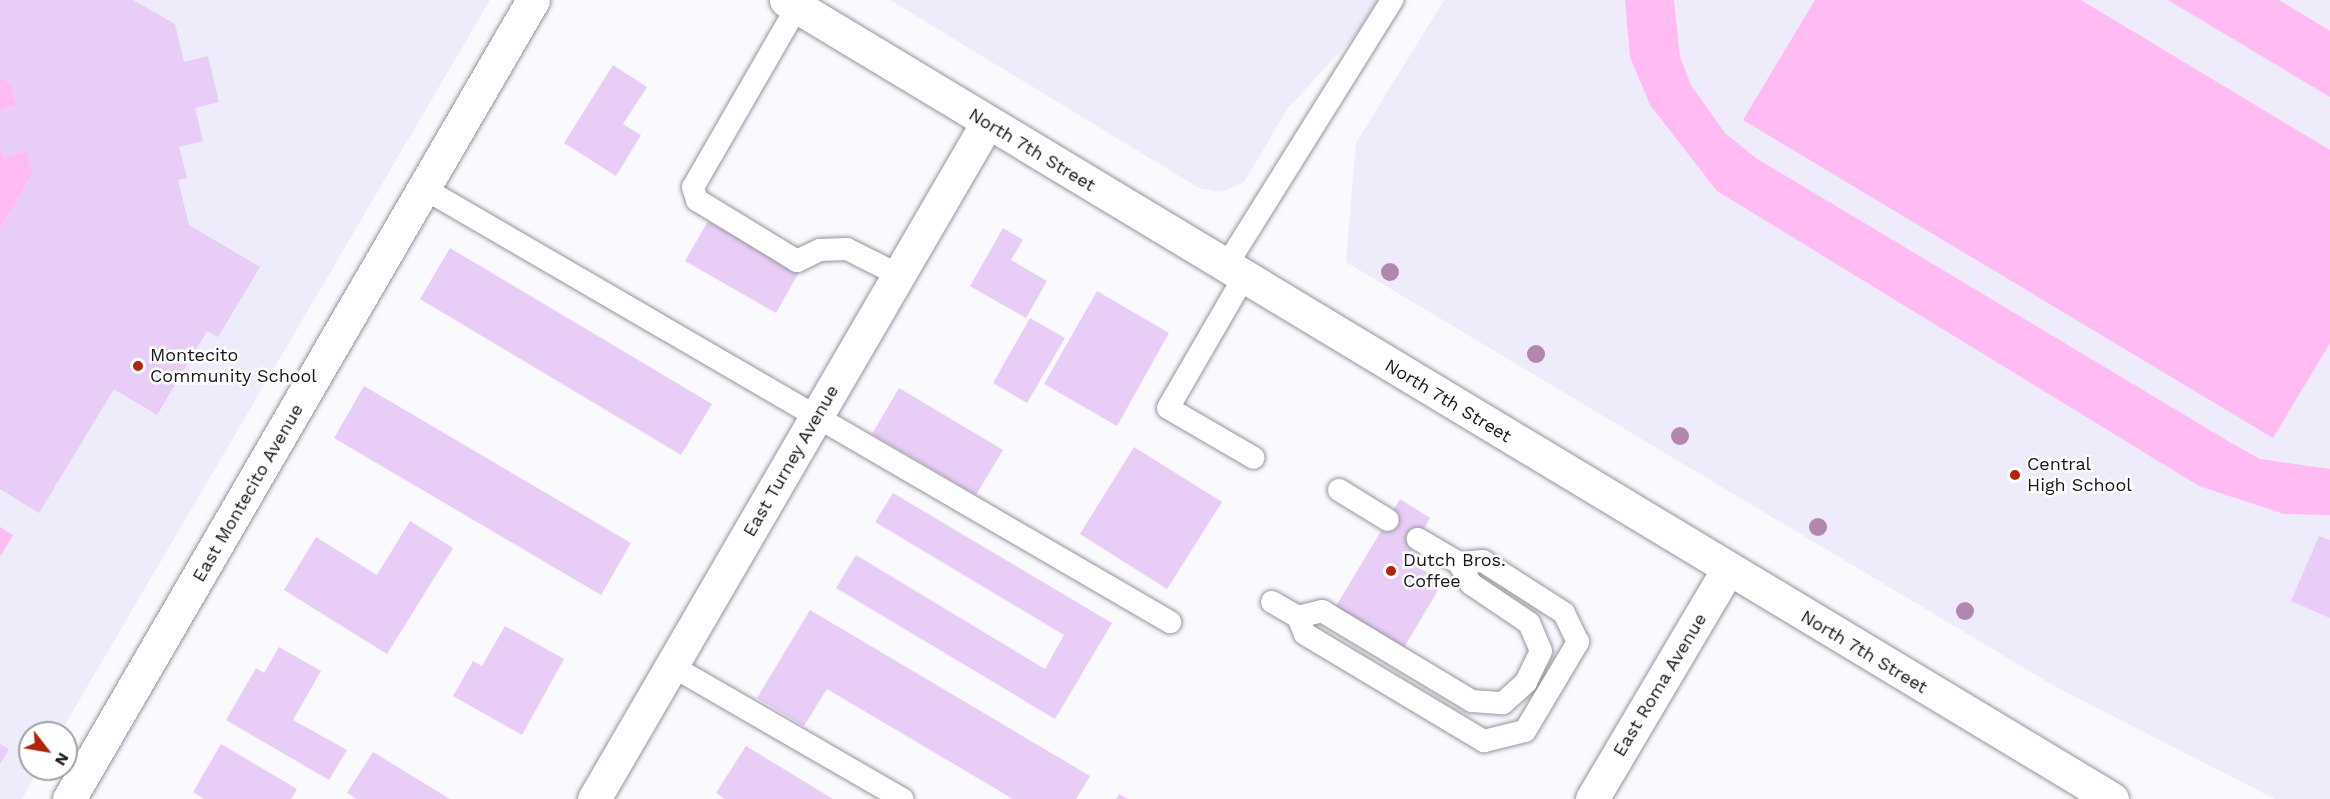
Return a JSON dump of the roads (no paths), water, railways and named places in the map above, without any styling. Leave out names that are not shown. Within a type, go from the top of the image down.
[{"type":"street","name":"East Montecito Avenue","points":[[69,799],[533,0]]},
{"type":"street","name":"North 7th Street","points":[[791,3],[1727,571],[2112,799]]},
{"type":"street","name":"East Turney Avenue","points":[[594,799],[819,414],[897,274],[987,123]]},
{"type":"street","name":"East Roma Avenue","points":[[1592,799],[1727,571]]},
{"type":"lane","points":[[1254,458],[1168,408],[1235,272],[1392,0]]},
{"type":"lane","points":[[791,3],[693,188],[697,200],[797,261],[820,250],[847,249],[897,274]]},
{"type":"lane","points":[[425,189],[819,414],[1170,622]]},
{"type":"lane","points":[[1339,490],[1388,520]]},
{"type":"lane","points":[[1298,617],[1322,611],[1472,701],[1503,703],[1526,682],[1541,651],[1530,623],[1472,584],[1459,563],[1418,539]]},
{"type":"lane","points":[[1272,603],[1298,617],[1305,634],[1484,741],[1526,731],[1578,642],[1564,613],[1483,561],[1459,563]]},
{"type":"lane","points":[[672,666],[902,799]]},
{"type":"place","name":"Montecito Community School","points":[[138,366]]},
{"type":"place","name":"Central High School","points":[[2015,475]]},
{"type":"place","name":"Dutch Bros. Coffee","points":[[1391,571]]}]
